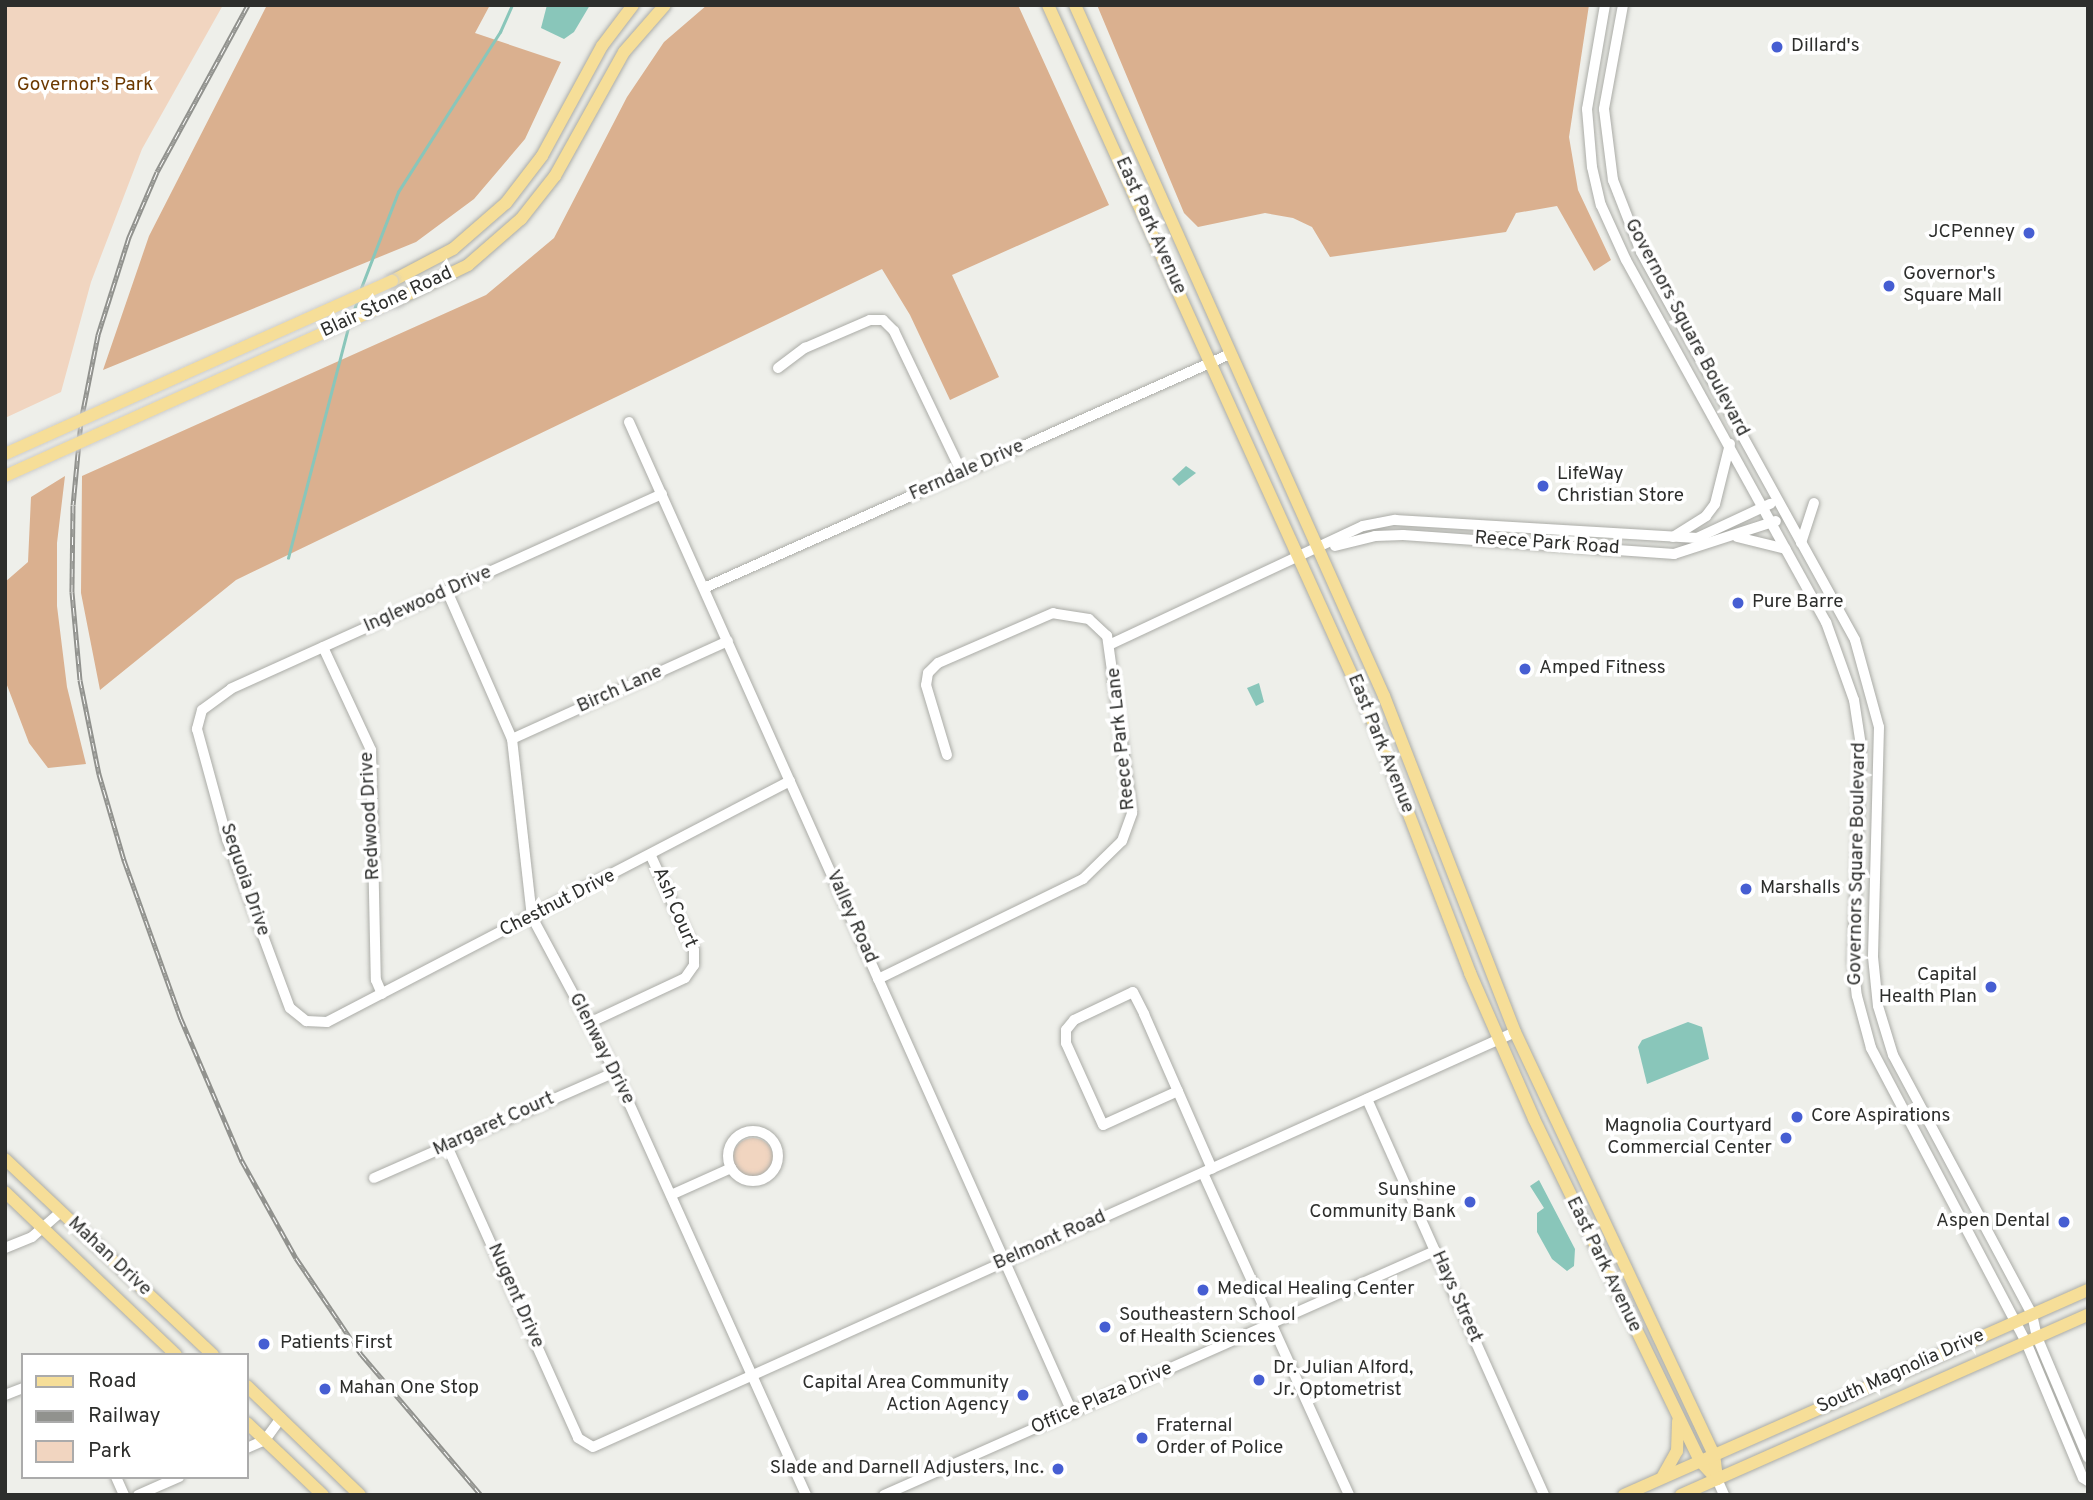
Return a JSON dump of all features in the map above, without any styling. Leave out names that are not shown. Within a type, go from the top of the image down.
[{"type":"main road","name":"Blair Stone Road","points":[[5,454],[392,281],[453,249],[506,203],[542,156],[602,46],[633,5]]},
{"type":"main road","name":"Blair Stone Road","points":[[5,476],[468,265],[521,219],[555,176],[624,52],[665,5]]},
{"type":"main road","name":"East Park Avenue","points":[[1048,5],[1374,724],[1499,1040],[1678,1417],[1700,1461],[1717,1479]]},
{"type":"main road","name":"East Park Avenue","points":[[1075,5],[1389,707],[1516,1032],[1714,1454],[1717,1479]]},
{"type":"main road","name":"Mahan Drive","points":[[5,1159],[211,1353]]},
{"type":"main road","name":"Mahan Drive","points":[[5,1192],[174,1353]]},
{"type":"main road","name":"South Magnolia Drive","points":[[1624,1495],[2088,1290]]},
{"type":"main road","name":"South Magnolia Drive","points":[[1681,1495],[2088,1315]]},
{"type":"main road","points":[[248,1387],[360,1495]]},
{"type":"main road","points":[[1662,1477],[1677,1451],[1678,1417]]},
{"type":"main road","points":[[248,1424],[323,1495]]},
{"type":"street","name":"Governors Square Boulevard","points":[[1605,5],[1590,74],[1588,121],[1601,205],[1626,260],[1730,444],[1837,647],[1854,700],[1861,746],[1853,960],[1857,996],[1871,1048],[2014,1322],[2031,1340],[2088,1458]]},
{"type":"street","name":"Governors Square Boulevard","points":[[1623,5],[1604,109],[1612,180],[1642,252],[1856,640],[1879,727],[1879,826],[1872,957],[1876,994],[1893,1055],[2032,1314],[2031,1340],[2082,1478],[2088,1481]]},
{"type":"street","points":[[1626,260],[1642,252]]},
{"type":"street","points":[[778,369],[805,348],[870,320],[883,320],[894,331],[962,473]]},
{"type":"street","name":"Ferndale Drive","points":[[704,588],[1230,354]]},
{"type":"street","name":"Valley Road","points":[[629,422],[1072,1412]]},
{"type":"street","points":[[1669,539],[1694,525],[1715,505],[1730,444]]},
{"type":"street","name":"Inglewood Drive","points":[[201,713],[231,689],[662,494]]},
{"type":"street","points":[[1764,507],[1779,500]]},
{"type":"street","points":[[1801,543],[1814,503]]},
{"type":"street","name":"Reece Park Road","points":[[1301,558],[1363,526],[1395,520],[1669,539],[1710,534],[1764,507]]},
{"type":"street","points":[[1772,523],[1787,516]]},
{"type":"street","name":"Reece Park Road","points":[[1318,550],[1391,535],[1674,554],[1737,537],[1772,523]]},
{"type":"street","points":[[1737,537],[1786,550]]},
{"type":"street","name":"Reece Park Lane","points":[[878,979],[1083,879],[1122,841],[1132,813],[1111,644],[1301,558]]},
{"type":"street","name":"Glenway Drive","points":[[447,591],[512,739],[532,917],[615,1072],[806,1495]]},
{"type":"street","points":[[947,755],[926,685],[928,673],[938,663],[1053,613],[1089,619],[1111,644]]},
{"type":"street","points":[[1837,647],[1856,640]]},
{"type":"street","name":"Birch Lane","points":[[512,739],[728,641]]},
{"type":"street","name":"Redwood Drive","points":[[323,647],[371,750],[376,979],[382,994]]},
{"type":"street","name":"Sequoia Drive","points":[[201,713],[197,729],[228,839],[290,1008],[306,1021],[323,1022]]},
{"type":"street","name":"Chestnut Drive","points":[[323,1022],[651,856],[790,781]]},
{"type":"street","points":[[1858,833],[1879,826]]},
{"type":"street","points":[[1858,833],[1878,843]]},
{"type":"street","name":"Ash Court","points":[[589,1023],[685,978],[694,965],[694,950],[651,856]]},
{"type":"street","points":[[1178,1091],[1103,1125],[1066,1043],[1066,1030],[1074,1020],[1133,992],[1178,1091],[1271,1324],[1349,1495]]},
{"type":"street","points":[[1857,996],[1876,994]]},
{"type":"street","name":"Belmont Road","points":[[585,1445],[593,1447],[1516,1032]]},
{"type":"street","name":"Margaret Court","points":[[374,1178],[615,1072]]},
{"type":"street","name":"Hays Street","points":[[1367,1099],[1544,1495]]},
{"type":"street","points":[[761,1133],[774,1143],[776,1166],[765,1178],[746,1180],[731,1168],[730,1146],[742,1134],[761,1133]]},
{"type":"street","points":[[1918,1142],[1936,1133]]},
{"type":"street","name":"Nugent Drive","points":[[447,1146],[585,1445]]},
{"type":"street","points":[[671,1195],[731,1168]]},
{"type":"street","points":[[5,1248],[43,1228],[61,1212]]},
{"type":"street","name":"Office Plaza Drive","points":[[884,1495],[1435,1251]]},
{"type":"street","points":[[248,1448],[265,1440],[281,1418]]},
{"type":"street","points":[[117,1479],[124,1495]]},
{"type":"street","points":[[138,1495],[174,1479]]},
{"type":"street","name":"East Park Avenue","points":[[1717,1479],[1724,1495]]},
{"type":"green space","name":"Governor's Park","points":[[5,5],[223,5],[142,149],[91,282],[61,392],[5,418]]},
{"type":"green space","points":[[753,1138],[767,1144],[773,1158],[767,1172],[753,1178],[739,1172],[733,1158],[739,1144]]},
{"type":"shaded area","points":[[267,5],[490,5],[475,33],[561,62],[525,139],[474,199],[416,242],[103,370],[149,236]]},
{"type":"shaded area","points":[[707,5],[1018,5],[1109,205],[952,275],[999,377],[950,400],[910,315],[882,269],[236,580],[100,690],[81,593],[82,476],[486,295],[554,238],[627,97],[664,42]]},
{"type":"shaded area","points":[[1097,5],[1589,5],[1569,137],[1578,190],[1611,260],[1594,271],[1557,206],[1516,213],[1506,232],[1330,257],[1312,227],[1293,218],[1265,213],[1198,227],[1184,213]]},
{"type":"shaded area","points":[[65,476],[57,543],[57,606],[67,687],[86,764],[48,768],[29,743],[5,680],[5,582],[28,562],[31,497]]},
{"type":"water","points":[[547,5],[590,5],[574,32],[564,39],[541,28]]},
{"type":"water","points":[[1186,466],[1196,473],[1179,486],[1172,479]]},
{"type":"water","points":[[1259,683],[1264,702],[1256,706],[1247,688]]},
{"type":"water","points":[[1688,1022],[1702,1027],[1709,1059],[1647,1084],[1638,1047],[1642,1040]]},
{"type":"water","points":[[1539,1180],[1575,1249],[1574,1266],[1567,1271],[1552,1259],[1537,1232],[1537,1213],[1544,1208],[1530,1186]]},
{"type":"waterway","points":[[361,288],[398,192],[500,32],[512,5]]},
{"type":"waterway","points":[[352,315],[357,301]]},
{"type":"waterway","points":[[288,558],[348,328]]},
{"type":"railway","points":[[248,5],[157,172],[129,237],[98,335],[81,421],[73,505],[72,592],[80,680],[99,774],[124,860],[181,1019],[242,1161],[296,1258],[361,1354],[481,1495]]},
{"type":"place","name":"Dillard's","points":[[1777,47]]},
{"type":"place","name":"JCPenney","points":[[2029,233]]},
{"type":"place","name":"Governor's Square Mall","points":[[1889,286]]},
{"type":"place","name":"LifeWay Christian Store","points":[[1543,486]]},
{"type":"place","name":"Pure Barre","points":[[1738,603]]},
{"type":"place","name":"Amped Fitness","points":[[1525,669]]},
{"type":"place","name":"Marshalls","points":[[1746,889]]},
{"type":"place","name":"Capital Health Plan","points":[[1991,987]]},
{"type":"place","name":"Core Aspirations","points":[[1797,1117]]},
{"type":"place","name":"Magnolia Courtyard Commercial Center","points":[[1786,1138]]},
{"type":"place","name":"Sunshine Community Bank","points":[[1470,1202]]},
{"type":"place","name":"Aspen Dental","points":[[2064,1222]]},
{"type":"place","name":"Medical Healing Center","points":[[1203,1290]]},
{"type":"place","name":"Southeastern School of Health Sciences","points":[[1105,1327]]},
{"type":"place","name":"Patients First","points":[[264,1344]]},
{"type":"place","name":"Dr. Julian Alford, Jr. Optometrist","points":[[1259,1380]]},
{"type":"place","name":"Mahan One Stop","points":[[325,1389]]},
{"type":"place","name":"Capital Area Community Action Agency","points":[[1023,1395]]},
{"type":"place","name":"Fraternal Order of Police","points":[[1142,1438]]},
{"type":"place","name":"Slade and Darnell Adjusters, Inc.","points":[[1058,1469]]}]
